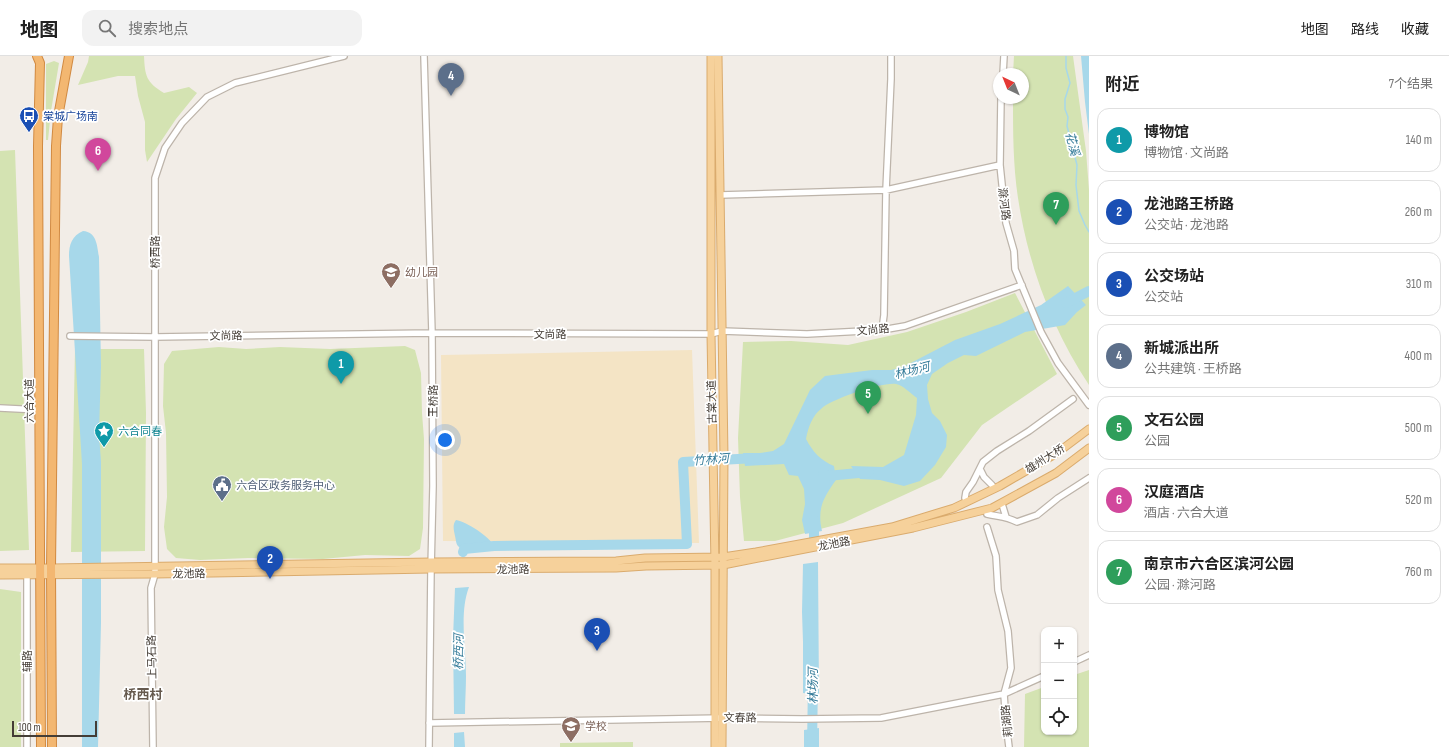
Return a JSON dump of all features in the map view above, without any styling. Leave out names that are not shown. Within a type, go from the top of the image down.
[{"type":"highway","name":"六合大道","points":[[37,56],[40,63],[38,154],[41,734],[39,747]]},
{"type":"highway","points":[[52,747],[51,572],[56,146],[58,117],[69,56]]},
{"type":"main road","name":"古棠大道","points":[[711,56],[711,334],[714,557],[719,566],[723,718],[722,747]]},
{"type":"main road","name":"古棠大道","points":[[714,747],[719,566],[723,557],[724,457],[718,56]]},
{"type":"main road","name":"雄州大桥","points":[[1000,486],[1057,453],[1089,429]]},
{"type":"main road","name":"雄州大桥","points":[[1016,495],[1056,473],[1089,448]]},
{"type":"main road","name":"龙池路","points":[[0,568],[40,572],[155,571],[431,566],[616,561],[645,558],[723,557],[892,527],[954,508],[1000,486]]},
{"type":"main road","name":"龙池路","points":[[431,566],[616,568],[646,566],[719,566],[914,528],[992,508],[1016,495]]},
{"type":"main road","name":"龙池路","points":[[0,575],[27,575],[40,572]]},
{"type":"street","name":"桥西路","points":[[155,571],[155,178],[165,148],[182,123],[207,98],[236,84],[344,56]]},
{"type":"street","name":"王桥路","points":[[424,56],[432,333],[433,486],[429,723],[430,747]]},
{"type":"street","points":[[882,330],[884,315],[886,190],[891,56]]},
{"type":"street","points":[[1003,68],[1004,56]]},
{"type":"street","name":"滁河路","points":[[1001,104],[1000,165],[1006,223],[1014,251],[1015,269],[1041,332],[1064,372],[1089,405]]},
{"type":"street","points":[[720,194],[886,190],[1000,165]]},
{"type":"street","name":"文尚路","points":[[70,336],[155,337],[432,333],[711,334],[722,332],[807,334],[882,330],[905,326],[1022,285]]},
{"type":"street","points":[[965,498],[966,492],[983,462],[997,450],[1029,431],[1073,399]]},
{"type":"street","points":[[0,408],[40,410]]},
{"type":"street","points":[[980,469],[984,477],[992,485]]},
{"type":"street","points":[[987,514],[1006,517],[1017,522],[1037,515],[1058,498],[1089,478]]},
{"type":"street","points":[[1002,504],[1006,517]]},
{"type":"street","name":"莉湖路","points":[[987,527],[996,556],[998,590],[1008,631],[1011,668],[1004,694],[1006,723],[1010,747]]},
{"type":"street","name":"上马石路","points":[[153,747],[151,588],[155,571]]},
{"type":"street","name":"辅路","points":[[27,575],[27,747]]},
{"type":"street","points":[[1077,661],[1089,655]]},
{"type":"street","name":"文春路","points":[[429,723],[715,718],[881,718],[1004,694],[1041,677]]},
{"type":"green space","points":[[89,56],[144,56],[146,74],[150,82],[158,89],[164,93],[189,87],[197,93],[176,119],[147,162],[145,150],[145,122],[138,96],[135,76],[118,76],[78,85]]},
{"type":"green space","points":[[1014,56],[1073,56],[1086,151],[1089,190],[1089,385],[1064,342],[1043,296],[1022,223],[1015,173],[1013,104],[1029,104],[1029,68],[1013,68]]},
{"type":"green space","points":[[54,61],[59,63],[48,140],[46,140],[46,64]]},
{"type":"green space","points":[[15,150],[29,550],[0,551],[0,151]]},
{"type":"green space","points":[[1015,293],[1057,374],[982,425],[941,478],[843,523],[775,541],[744,541],[740,497],[738,438],[743,342],[791,341],[848,345],[907,332],[966,312]]},
{"type":"green space","points":[[405,346],[415,350],[421,373],[424,439],[423,528],[420,549],[409,556],[365,555],[323,559],[248,558],[200,560],[176,558],[167,549],[164,527],[167,497],[166,433],[163,406],[164,364],[172,351],[219,347],[246,349],[280,347],[330,349]]},
{"type":"green space","points":[[75,349],[144,349],[146,413],[145,551],[71,552]]},
{"type":"green space","points":[[0,589],[21,592],[21,747],[0,747]]},
{"type":"green space","points":[[1089,670],[1089,747],[1024,747],[1025,694],[1041,688],[1041,735],[1077,735],[1077,674]]},
{"type":"green space","points":[[633,742],[633,747],[560,747],[560,743]]},
{"type":"sand","points":[[692,350],[699,543],[443,541],[441,355]]},
{"type":"water","points":[[1081,56],[1089,56],[1089,134],[1085,102]]},
{"type":"water","points":[[83,231],[91,234],[96,240],[99,257],[101,366],[99,434],[101,462],[101,623],[98,747],[82,747],[82,464],[69,256],[72,241],[76,235]]},
{"type":"water","points":[[1068,286],[1086,305],[1065,325],[1025,332],[976,356],[964,355],[948,363],[932,374],[927,385],[928,399],[932,413],[940,421],[947,435],[946,447],[935,465],[920,481],[904,486],[880,480],[860,479],[851,466],[883,467],[904,455],[916,415],[917,398],[896,384],[869,388],[845,396],[827,405],[815,415],[811,422],[806,439],[817,455],[834,466],[836,480],[822,504],[820,516],[822,531],[805,534],[802,520],[805,504],[804,489],[798,476],[789,475],[784,464],[745,466],[743,453],[773,451],[784,444],[810,390],[825,376],[872,370],[891,370],[903,367],[955,340],[1000,324],[1041,305]]},
{"type":"water","points":[[456,520],[461,521],[477,530],[488,538],[494,546],[471,550],[462,549],[459,547],[454,530]]},
{"type":"water","points":[[818,562],[819,695],[803,693],[802,612],[803,564]]},
{"type":"water","name":"桥西河","points":[[469,587],[464,608],[466,676],[465,714],[454,714],[453,638],[455,588]]},
{"type":"water","points":[[819,728],[819,747],[804,747],[804,730]]},
{"type":"water","points":[[464,732],[465,747],[454,747],[454,733]]},
{"type":"waterway","name":"花溪","points":[[1066,56],[1066,68],[1070,83],[1065,99],[1065,109],[1068,117],[1067,126],[1077,165],[1076,185],[1079,211],[1089,232]]},
{"type":"waterway","name":"林场河","points":[[1066,303],[1089,291]]},
{"type":"waterway","name":"竹林河","points":[[463,552],[464,549],[494,546],[687,544],[683,462],[756,458]]},
{"type":"waterway","name":"竹林河","points":[[823,473],[827,476],[869,472]]},
{"type":"waterway","name":"林场河","points":[[814,520],[814,539]]},
{"type":"waterway","name":"林场河","points":[[812,747],[813,681]]},
{"type":"place","name":"新城派出所","points":[[451,96]]},
{"type":"place","name":"棠城广场南","points":[[29,133]]},
{"type":"place","name":"汉庭酒店","points":[[98,171]]},
{"type":"place","name":"南京市六合区滨河公园","points":[[1056,225]]},
{"type":"place","name":"幼儿园","points":[[391,289]]},
{"type":"place","name":"博物馆","points":[[341,384]]},
{"type":"place","name":"文石公园","points":[[868,414]]},
{"type":"place","name":"六合同春","points":[[104,448]]},
{"type":"place","name":"六合区政务服务中心","points":[[222,502]]},
{"type":"place","name":"龙池路王桥路","points":[[270,579]]},
{"type":"place","name":"公交场站","points":[[597,651]]},
{"type":"place","name":"学校","points":[[571,743]]},
{"type":"district","name":"桥西村","points":[[143,695]]}]
